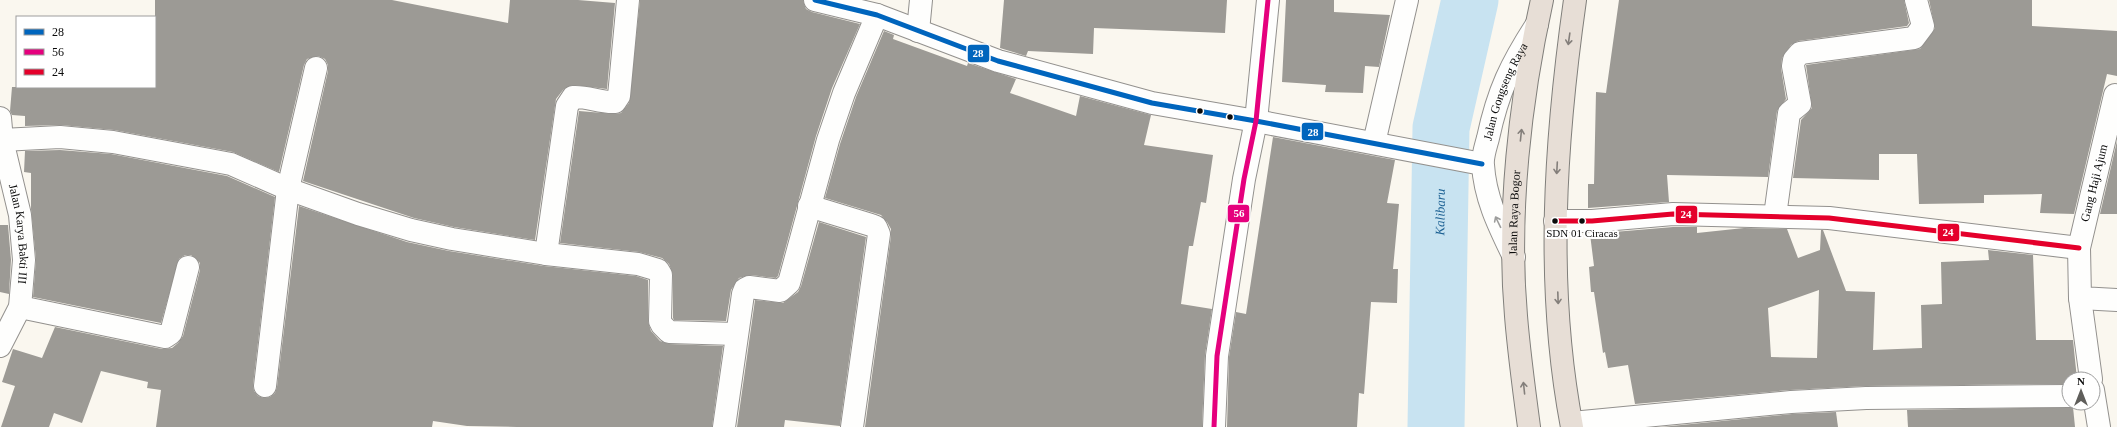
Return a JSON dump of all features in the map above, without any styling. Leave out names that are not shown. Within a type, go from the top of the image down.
[{"type":"highway","name":"Jalan Raya Bogor","points":[[1529,427],[1516,315],[1514,257],[1519,154],[1528,75],[1542,0]]},
{"type":"highway","points":[[1572,425],[1562,354],[1558,302],[1555,221],[1560,118],[1574,0]]},
{"type":"street","points":[[546,254],[567,106],[573,98],[582,96],[606,103],[615,102],[619,96],[628,0]]},
{"type":"street","points":[[815,0],[877,15],[918,32],[998,61],[1152,103],[1256,121],[1482,164]]},
{"type":"street","points":[[918,32],[921,0]]},
{"type":"street","points":[[1214,427],[1217,356],[1244,179],[1256,121],[1268,0]]},
{"type":"street","points":[[1374,143],[1408,0]]},
{"type":"street","points":[[1775,216],[1789,113],[1800,104],[1793,66],[1794,60],[1800,54],[1914,38],[1923,26],[1916,0]]},
{"type":"street","points":[[724,427],[742,294],[745,289],[755,286],[780,291],[789,283],[828,140],[842,100],[877,15]]},
{"type":"street","name":"Jalan Gongseng Raya","points":[[1514,257],[1491,209],[1482,164],[1493,113],[1503,84],[1514,59],[1537,24]]},
{"type":"street","points":[[265,386],[288,189],[316,68]]},
{"type":"street","name":"Gang Haji Ajum","points":[[2090,371],[2080,298],[2079,248],[2115,95]]},
{"type":"street","name":"Jalan Karya Bakti III","points":[[0,118],[2,140],[20,215],[24,260],[20,307],[0,346]]},
{"type":"street","points":[[2,140],[60,137],[113,142],[231,164],[288,189],[358,214],[411,230],[452,239],[546,254],[638,264],[658,270],[661,275],[660,321],[664,329],[669,332],[736,334]]},
{"type":"street","points":[[809,206],[871,225],[876,227],[879,234],[852,427]]},
{"type":"street","points":[[1555,221],[1592,221],[1673,214],[1829,218],[2079,248]]},
{"type":"street","points":[[20,307],[165,337],[172,333],[188,267]]},
{"type":"street","points":[[2080,298],[2117,300]]},
{"type":"street","points":[[1572,425],[1715,408],[1851,399],[2061,396]]},
{"type":"street","name":"Gang Haji Ajum","points":[[2096,411],[2099,427]]},
{"type":"building","points":[[155,0],[392,0],[508,23],[510,0],[578,0],[615,3],[607,89],[573,85],[563,90],[556,99],[535,240],[454,227],[414,218],[303,181],[328,71],[328,65],[325,59],[318,56],[307,59],[304,65],[279,172],[233,152],[114,130],[61,125],[25,126],[25,116],[12,115],[10,111],[12,87],[156,88]]},
{"type":"building","points":[[640,0],[803,0],[806,9],[812,12],[860,24],[832,88],[816,136],[778,276],[776,278],[750,275],[739,278],[731,290],[726,321],[674,320],[673,275],[669,264],[662,258],[639,252],[560,243],[579,111],[615,114],[621,113],[629,103]]},
{"type":"building","points":[[1004,0],[1227,0],[1225,33],[1094,28],[1093,54],[1028,51],[1026,56],[1000,48]]},
{"type":"building","points":[[1286,0],[1334,0],[1334,12],[1390,15],[1379,67],[1365,66],[1363,93],[1325,92],[1326,85],[1282,82]]},
{"type":"building","points":[[1619,0],[1904,0],[1909,23],[1907,26],[1798,41],[1791,45],[1782,58],[1781,68],[1786,99],[1777,111],[1768,177],[1667,175],[1669,202],[1588,208],[1588,184],[1594,184],[1596,92],[1606,93]]},
{"type":"building","points":[[1929,0],[2032,0],[2032,26],[2117,31],[2117,76],[2107,74],[2074,214],[2040,213],[2042,194],[1984,195],[1984,203],[1919,204],[1917,154],[1879,154],[1879,180],[1793,178],[1801,120],[1812,108],[1806,65],[1920,49],[1935,28]]},
{"type":"building","points":[[884,31],[894,35],[893,39],[967,66],[968,63],[1016,79],[1010,93],[1076,116],[1080,96],[1151,115],[1144,145],[1213,155],[1206,203],[1201,202],[1193,246],[1189,246],[1181,304],[1212,309],[1205,355],[1202,427],[865,427],[891,229],[881,215],[825,198],[840,144],[856,97]]},
{"type":"building","points":[[1273,137],[1395,160],[1387,203],[1399,204],[1393,269],[1398,269],[1397,303],[1371,302],[1364,394],[1359,393],[1357,427],[1227,427],[1229,357],[1236,312],[1246,314]]},
{"type":"building","points":[[2117,141],[2117,214],[2100,214]]},
{"type":"building","points":[[60,150],[111,154],[227,176],[275,197],[253,385],[254,391],[258,396],[264,398],[270,397],[275,393],[277,387],[299,206],[407,242],[449,251],[544,266],[636,276],[648,280],[648,321],[651,331],[660,341],[669,344],[723,346],[712,427],[467,426],[433,421],[432,427],[156,427],[161,390],[147,388],[148,382],[101,371],[82,423],[54,413],[49,427],[1,427],[15,386],[2,382],[13,349],[42,358],[55,327],[162,349],[172,348],[183,336],[200,270],[200,263],[191,255],[185,255],[179,259],[161,323],[33,297],[36,259],[31,209],[31,173],[24,172],[25,151]]},
{"type":"building","points":[[819,222],[866,237],[840,426],[785,420],[784,427],[737,427],[755,300],[783,303],[798,292]]},
{"type":"building","points":[[0,225],[8,225],[11,260],[9,294],[0,292]]},
{"type":"building","points":[[1673,227],[1697,227],[1697,233],[1744,228],[1787,229],[1798,258],[1820,250],[1821,230],[1823,230],[1846,291],[1875,292],[1873,350],[1922,348],[1921,305],[1942,304],[1941,262],[1989,260],[1988,250],[2033,255],[2036,340],[2073,340],[2076,371],[2061,371],[2061,384],[1866,386],[1790,390],[1635,404],[1628,365],[1608,368],[1605,352],[1603,353],[1594,292],[1591,292],[1589,267],[1594,266],[1590,234]],"holes":[[[1819,290],[1817,358],[1771,357],[1768,308]]]},
{"type":"building","points":[[2061,407],[2061,411],[2073,411],[2075,427],[1908,427],[1907,410]]},
{"type":"building","points":[[1836,412],[1838,427],[1661,427],[1792,414]]},
{"type":"waterway","name":"Kalibaru","points":[[1436,427],[1441,128],[1470,0]]},
{"type":"transit line","name":"28","points":[[815,0],[877,15],[998,61],[1152,103],[1256,121],[1482,164]]},
{"type":"transit line","name":"56","points":[[1214,427],[1217,356],[1244,179],[1256,121],[1268,0]]},
{"type":"transit line","name":"24","points":[[1555,221],[1592,221],[1673,214],[1829,218],[2079,248]]},
{"type":"place","name":"SDN 01 Ciracas","points":[[1582,221]]}]
